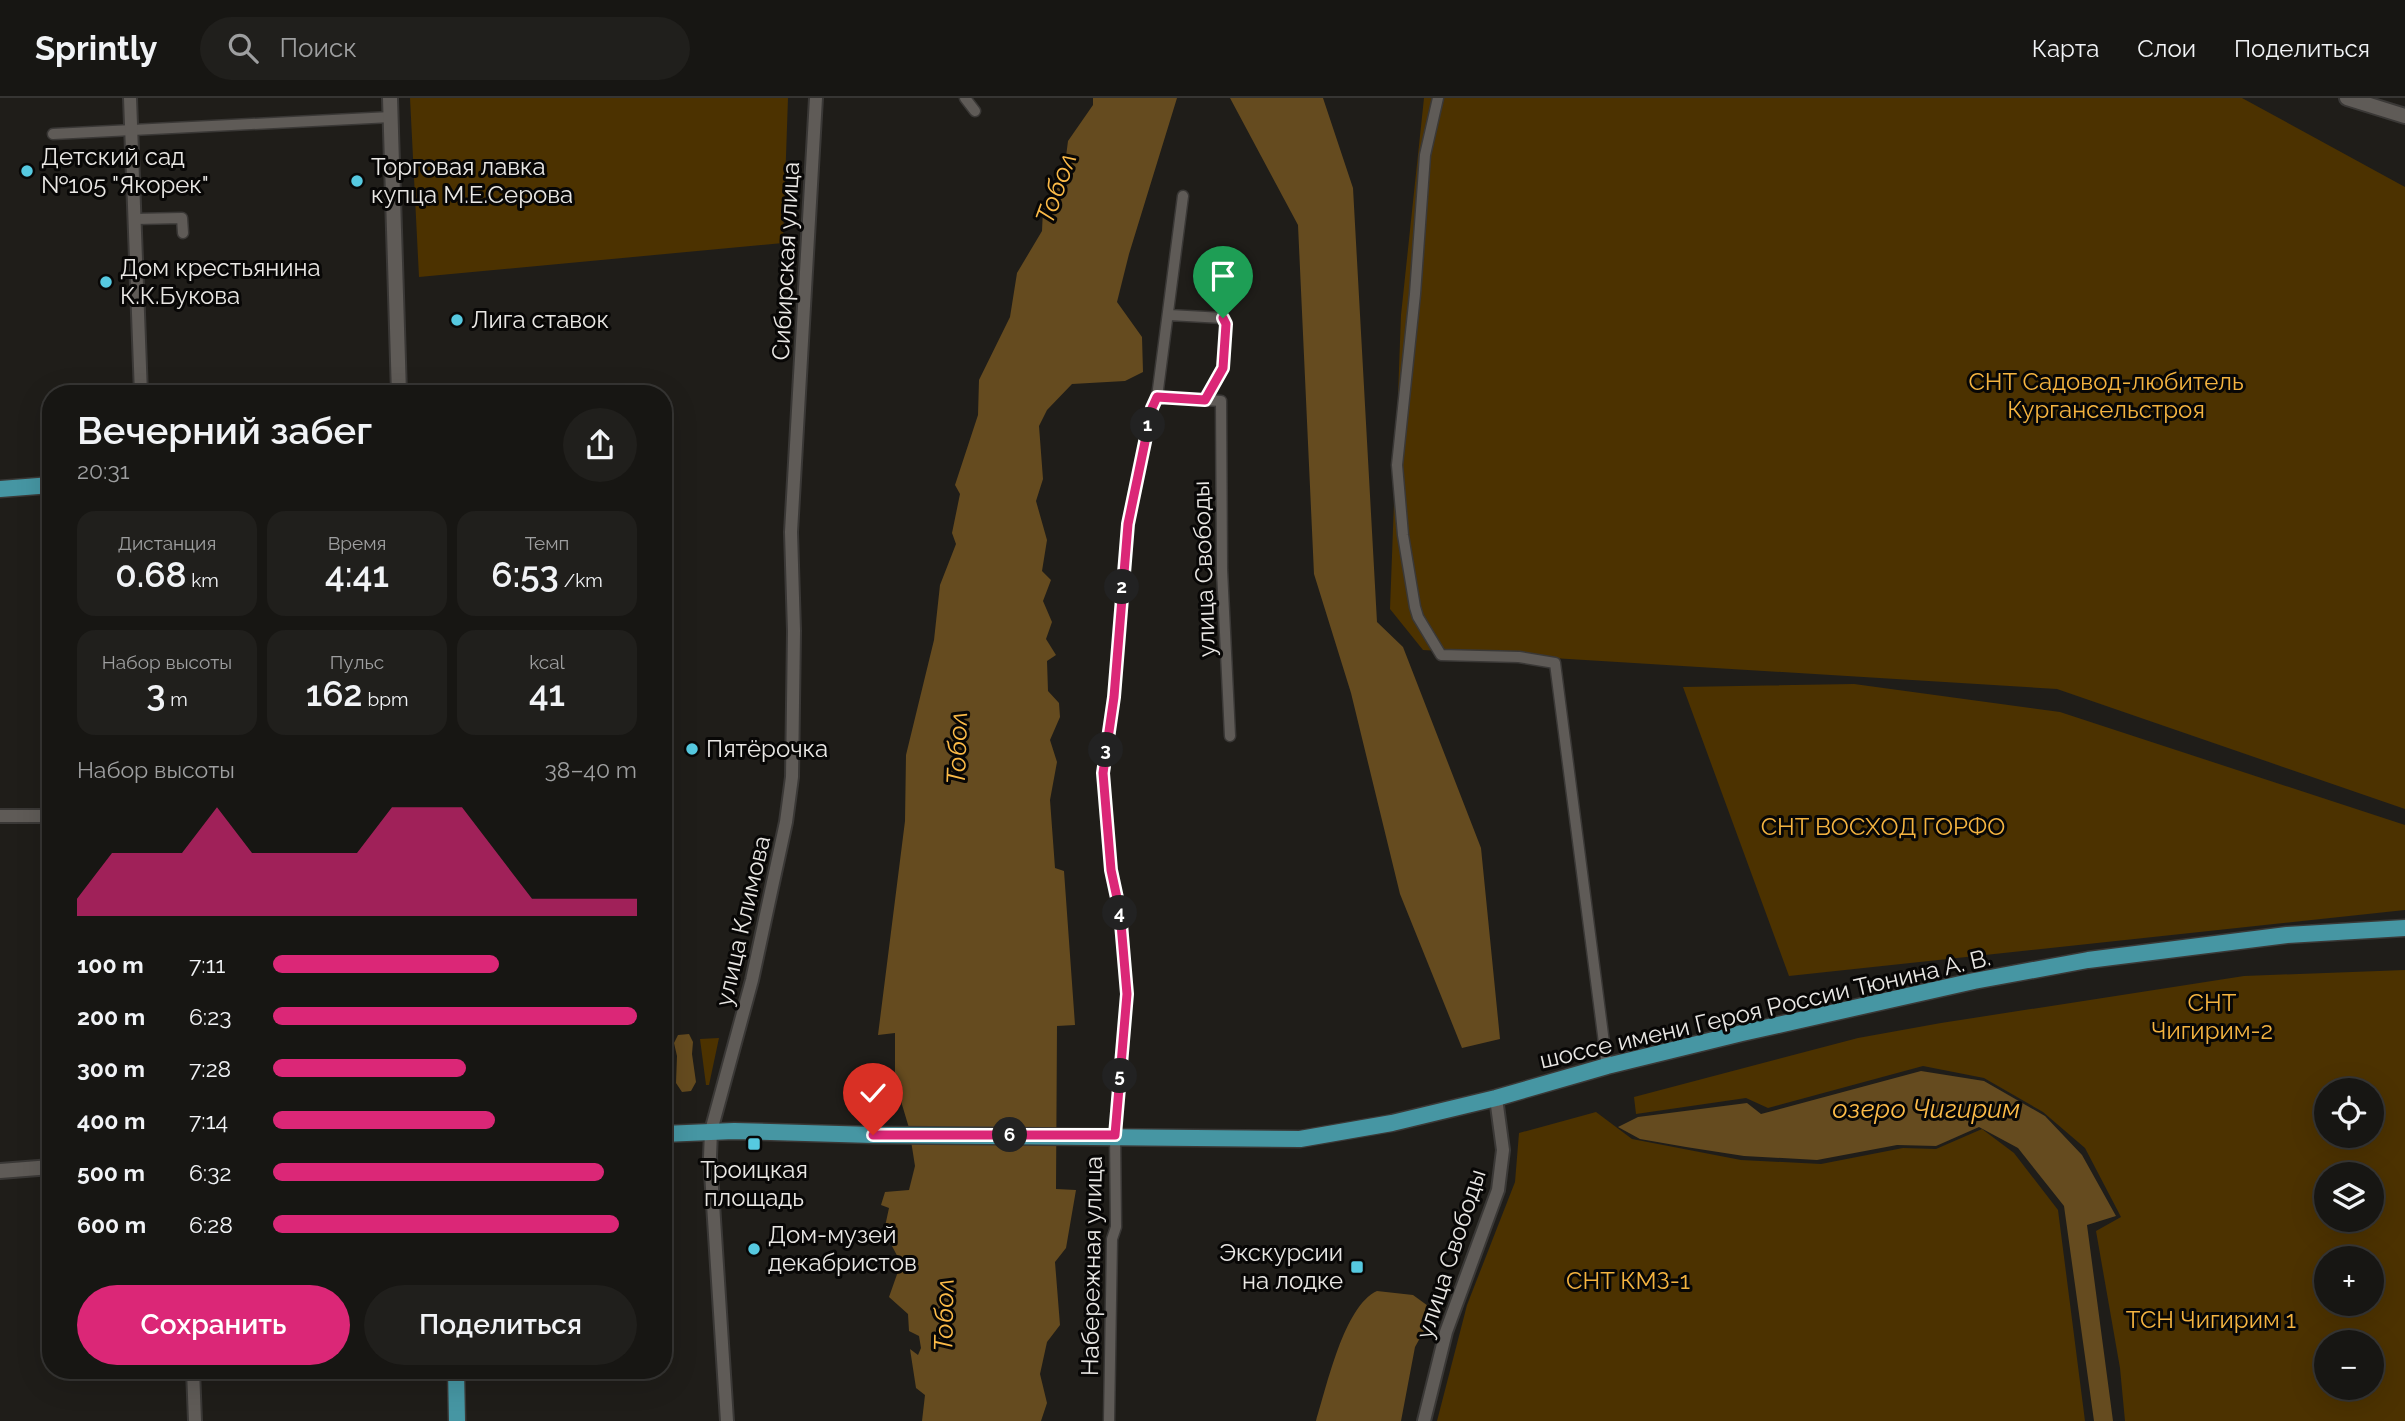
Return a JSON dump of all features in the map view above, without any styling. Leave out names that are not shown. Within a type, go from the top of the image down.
[{"type":"main road","points":[[390,98],[399,385]]},
{"type":"main road","points":[[2347,98],[2405,116]]},
{"type":"main road","points":[[0,489],[42,486]]},
{"type":"main road","name":"шоссе имени Героя России Тюнина А. В.","points":[[672,1133],[711,1131],[1300,1139],[1392,1123],[1496,1098],[1607,1066],[1879,1002],[2088,960],[2287,935],[2405,928]]},
{"type":"main road","points":[[0,1171],[42,1168]]},
{"type":"main road","points":[[456,1379],[457,1421]]},
{"type":"street","points":[[130,98],[141,385]]},
{"type":"street","name":"Сибирская улица","points":[[798,426],[816,98]]},
{"type":"street","points":[[965,98],[975,111]]},
{"type":"street","points":[[1438,98],[1425,155],[1415,293],[1397,465],[1403,536],[1415,607],[1418,617],[1441,655],[1519,657],[1555,663],[1607,1066]]},
{"type":"street","points":[[53,134],[391,117]]},
{"type":"street","name":"Набережная улица","points":[[1110,1421],[1112,1239],[1116,1227],[1115,1135],[1127,994],[1120,912],[1111,870],[1103,773],[1114,697],[1128,524],[1152,408],[1157,397],[1183,196]]},
{"type":"street","points":[[135,219],[182,218],[183,233]]},
{"type":"street","points":[[1157,397],[1205,400],[1223,368],[1226,322],[1223,318],[1169,315]]},
{"type":"street","name":"улица Свободы","points":[[1205,400],[1221,401],[1222,570],[1230,736]]},
{"type":"street","name":"улица Климова","points":[[727,1421],[710,1157],[711,1131],[752,980],[786,822],[792,778],[794,724],[791,532],[798,426]]},
{"type":"street","points":[[0,816],[42,816]]},
{"type":"street","name":"улица Свободы","points":[[1424,1421],[1446,1332],[1499,1190],[1503,1150],[1496,1098]]},
{"type":"street","points":[[193,1379],[195,1421]]},
{"type":"green space","points":[[410,98],[788,98],[783,243],[419,277]]},
{"type":"green space","name":"СНТ Садовод-любитель Кургансельстроя","points":[[1424,98],[2242,98],[2405,187],[2405,809],[2057,689],[1423,650],[1390,609],[1401,315]]},
{"type":"green space","name":"СНТ ВОСХОД ГОРФО","points":[[1854,684],[2060,712],[2405,825],[2405,910],[1789,976],[1683,687]]},
{"type":"green space","points":[[2405,970],[2405,1421],[2125,1421],[2120,1368],[2096,1231],[2121,1217],[2085,1148],[2043,1112],[1984,1078],[1923,1066],[1768,1108],[1746,1098],[1636,1114],[1634,1097],[1858,1038],[2244,976]]},
{"type":"green space","points":[[719,1038],[709,1085],[706,1085],[700,1039]]},
{"type":"green space","name":"СНТ КМЗ-1","points":[[1596,1112],[1632,1139],[1741,1160],[1821,1164],[1903,1148],[1936,1149],[1982,1129],[2014,1153],[2058,1210],[2085,1421],[1437,1421],[1467,1305],[1515,1182],[1519,1133]]},
{"type":"water","name":"Тобол","points":[[1093,98],[1177,98],[1117,302],[1142,337],[1143,372],[1125,381],[1072,384],[1047,410],[1039,426],[1043,479],[1036,501],[1047,540],[1042,571],[1051,580],[1043,601],[1052,622],[1046,639],[1056,655],[1047,661],[1048,691],[1059,703],[1060,717],[1050,740],[1057,762],[1050,800],[1055,868],[1064,871],[1075,1025],[1057,1026],[1056,1189],[1076,1190],[1066,1248],[1055,1262],[1060,1325],[1047,1342],[1040,1374],[1047,1403],[1041,1421],[922,1421],[925,1395],[916,1388],[910,1349],[918,1355],[921,1348],[919,1336],[909,1331],[908,1314],[889,1297],[901,1263],[884,1231],[889,1208],[881,1205],[885,1192],[909,1190],[915,1166],[909,1128],[895,1081],[895,1033],[878,1035],[905,821],[906,755],[934,640],[940,585],[956,544],[952,533],[960,494],[955,485],[978,415],[979,380],[1010,317],[1017,273],[1042,231],[1043,209],[1063,180],[1068,141],[1093,105]]},
{"type":"water","points":[[1230,98],[1323,98],[1353,188],[1377,622],[1403,647],[1481,848],[1500,1039],[1462,1048],[1400,894],[1351,693],[1314,574],[1298,225]]},
{"type":"water","points":[[689,1034],[693,1042],[696,1082],[691,1091],[682,1092],[676,1083],[677,1056],[674,1043],[678,1035]]},
{"type":"water","name":"озеро Чигирим","points":[[1921,1071],[1984,1081],[2045,1116],[2082,1155],[2116,1216],[2087,1225],[2113,1421],[2094,1421],[2064,1206],[2018,1148],[1979,1127],[1936,1146],[1897,1145],[1817,1160],[1744,1156],[1686,1147],[1640,1139],[1618,1127],[1638,1117],[1747,1103],[1761,1114]]},
{"type":"water","points":[[1377,1291],[1413,1295],[1435,1311],[1415,1347],[1401,1421],[1316,1421],[1331,1368],[1346,1329],[1365,1299]]},
{"type":"place","name":"Детский сад №105 \"Якорек\"","points":[[27,171]]},
{"type":"place","name":"Торговая лавка купца М.Е.Серова","points":[[357,181]]},
{"type":"place","name":"Дом крестьянина К.К.Букова","points":[[106,282]]},
{"type":"place","name":"Лига ставок","points":[[457,320]]},
{"type":"place","name":"Пятёрочка","points":[[692,749]]},
{"type":"place","name":"Троицкая площадь","points":[[754,1144]]},
{"type":"place","name":"Дом-музей декабристов","points":[[754,1249]]},
{"type":"place","name":"Экскурсии на лодке","points":[[1357,1267]]},
{"type":"route","points":[[873,1135],[1115,1135],[1127,994],[1120,912],[1107,835],[1103,773],[1114,697],[1128,524],[1152,408],[1157,397],[1205,400],[1223,368],[1226,324],[1223,318]]},
{"type":"park label","name":"СНТ Чигирим-2","points":[[2212,1017]]},
{"type":"park label","name":"ТСН Чигирим 1","points":[[2211,1320]]}]
